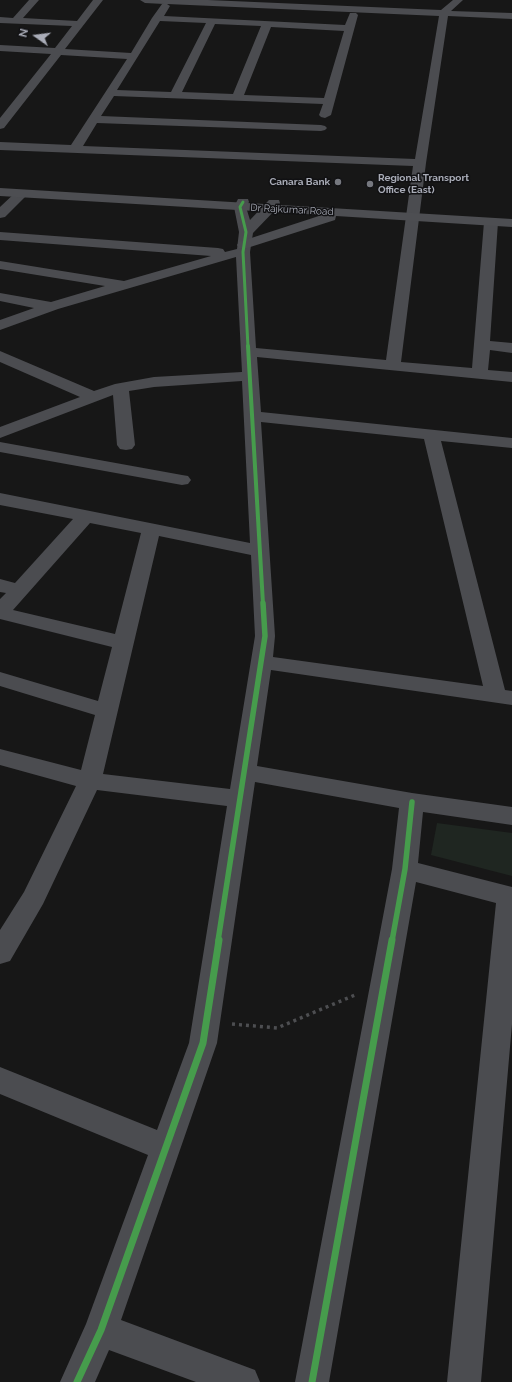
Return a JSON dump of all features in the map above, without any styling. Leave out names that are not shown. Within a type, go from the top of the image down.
[{"type":"main road","name":"Dr Rajkumar Road","points":[[0,186],[272,206],[414,214],[512,217]]},
{"type":"main road","name":"Dr Rajkumar Road","points":[[0,192],[241,204]]},
{"type":"main road","points":[[241,246],[344,210]]},
{"type":"main road","name":"Dr Rajkumar Road","points":[[414,214],[512,223]]},
{"type":"street","points":[[15,21],[34,0]]},
{"type":"street","points":[[0,126],[98,0]]},
{"type":"street","points":[[145,0],[512,16]]},
{"type":"street","points":[[75,149],[169,0]]},
{"type":"street","points":[[393,366],[420,163],[444,12],[458,0]]},
{"type":"street","points":[[94,119],[320,132],[354,8]]},
{"type":"street","points":[[157,18],[349,28]]},
{"type":"street","points":[[0,20],[80,24]]},
{"type":"street","points":[[175,95],[212,21]]},
{"type":"street","points":[[237,98],[267,24]]},
{"type":"street","points":[[0,48],[134,56]]},
{"type":"street","points":[[110,93],[328,101]]},
{"type":"street","points":[[0,146],[313,155],[420,163]]},
{"type":"street","points":[[0,214],[21,194]]},
{"type":"street","points":[[77,1382],[102,1330],[203,1044],[265,636],[249,352],[241,246],[241,204]]},
{"type":"street","points":[[0,325],[53,306],[126,285],[241,246],[272,206]]},
{"type":"street","points":[[480,374],[490,222]]},
{"type":"street","points":[[0,236],[241,246]]},
{"type":"street","points":[[0,280],[16,261],[42,238]]},
{"type":"street","points":[[16,261],[126,285]]},
{"type":"street","points":[[0,297],[53,306]]},
{"type":"street","points":[[481,345],[512,348]]},
{"type":"street","points":[[249,352],[512,377]]},
{"type":"street","points":[[0,356],[94,397]]},
{"type":"street","points":[[0,433],[121,388],[154,382],[250,376]]},
{"type":"street","points":[[121,388],[126,445]]},
{"type":"street","points":[[252,416],[512,443]]},
{"type":"street","points":[[261,662],[504,697],[431,434]]},
{"type":"street","points":[[0,447],[182,480]]},
{"type":"street","points":[[0,499],[260,551]]},
{"type":"street","points":[[85,517],[0,613],[124,643]]},
{"type":"street","points":[[0,953],[34,896],[90,781],[151,530]]},
{"type":"street","points":[[0,585],[19,591]]},
{"type":"street","points":[[0,679],[108,711]]},
{"type":"street","points":[[0,757],[90,781],[240,799]]},
{"type":"street","points":[[244,772],[412,802],[512,816]]},
{"type":"street","points":[[312,1382],[405,869],[412,802]]},
{"type":"street","points":[[405,869],[511,896],[464,1382]]},
{"type":"street","points":[[0,1080],[166,1148]]},
{"type":"street","points":[[102,1330],[243,1382]]},
{"type":"path","points":[[206,1022],[277,1028],[384,982]]},
{"type":"shaded area","points":[[437,823],[512,833],[512,876],[431,855]]},
{"type":"cycle path","points":[[77,1382],[101,1330],[203,1043],[265,636],[243,252],[246,232],[240,207],[243,202]]},
{"type":"cycle path","points":[[312,1382],[405,869],[412,802]]},
{"type":"place","name":"Canara Bank","points":[[338,182]]},
{"type":"place","name":"Regional Transport Office (East)","points":[[370,184]]}]
